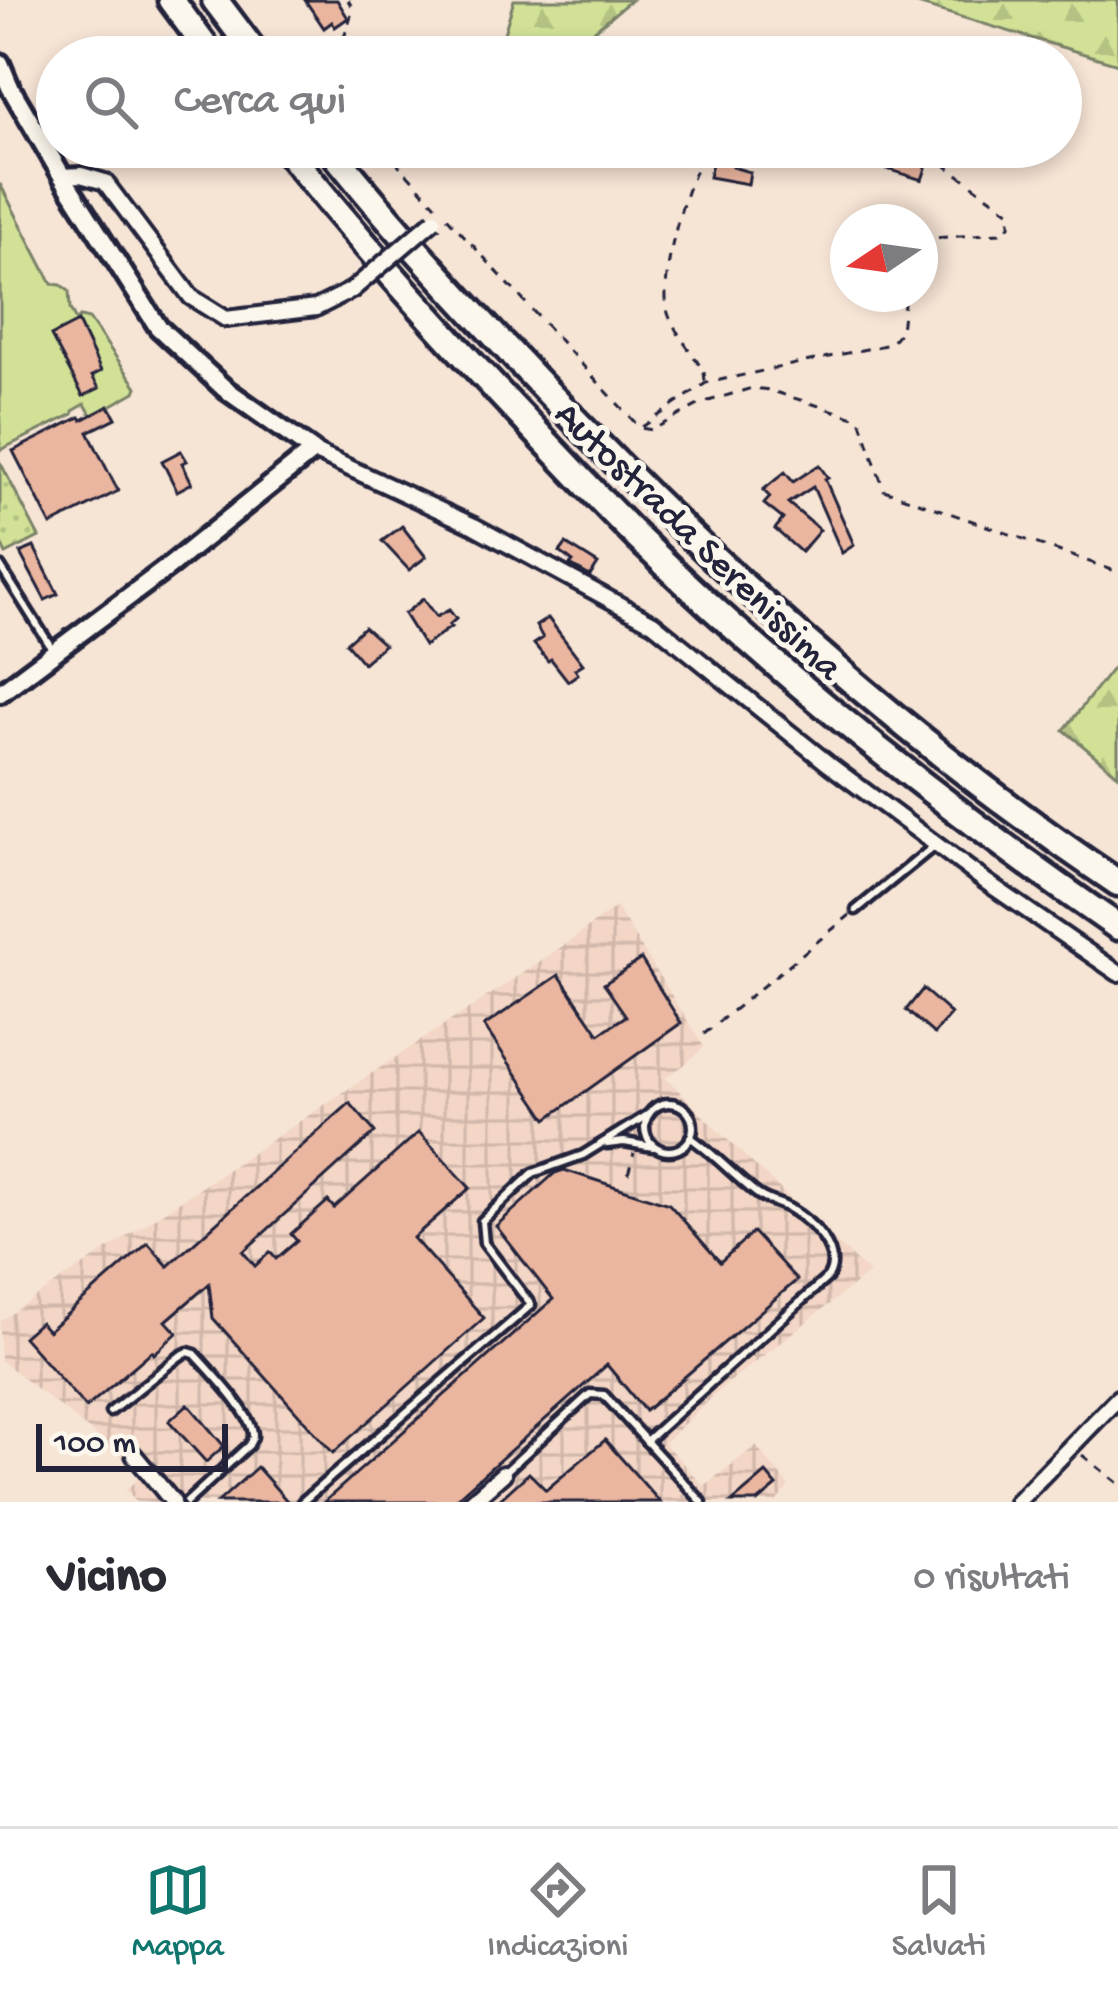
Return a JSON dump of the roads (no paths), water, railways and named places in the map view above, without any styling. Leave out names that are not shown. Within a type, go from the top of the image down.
[{"type":"highway","points":[[171,0],[198,36]]},
{"type":"highway","points":[[215,0],[242,36]]},
{"type":"highway","name":"Autostrada Serenissima","points":[[301,168],[440,330],[684,580],[904,772],[1118,927]]},
{"type":"highway","name":"Autostrada Serenissima","points":[[346,168],[603,451],[713,559],[929,746],[1118,883]]},
{"type":"street","points":[[0,63],[36,132]]},
{"type":"street","points":[[57,168],[158,327],[225,389],[313,451],[474,526],[653,623],[831,766],[1118,973]]},
{"type":"street","points":[[62,176],[105,182],[191,297],[226,320],[316,308],[352,290],[438,215]]},
{"type":"street","points":[[0,693],[313,451]]},
{"type":"street","points":[[1017,1502],[1118,1398]]},
{"type":"street","points":[[134,1454],[173,1502]]},
{"type":"street","points":[[472,1502],[503,1474]]},
{"type":"lane","points":[[0,566],[55,654]]},
{"type":"lane","points":[[856,910],[936,844]]},
{"type":"lane","points":[[302,1502],[530,1305],[484,1243],[482,1221],[532,1173],[583,1156],[660,1104],[674,1103],[690,1116],[690,1137],[675,1150],[624,1142],[604,1144]]},
{"type":"lane","points":[[649,1114],[646,1132],[656,1147]]},
{"type":"lane","points":[[646,1441],[833,1268],[823,1238],[789,1208],[758,1195],[690,1137]]},
{"type":"lane","points":[[110,1412],[180,1356],[195,1354],[233,1399],[253,1436],[187,1502]]},
{"type":"lane","points":[[503,1474],[590,1394],[604,1395],[702,1502]]}]
